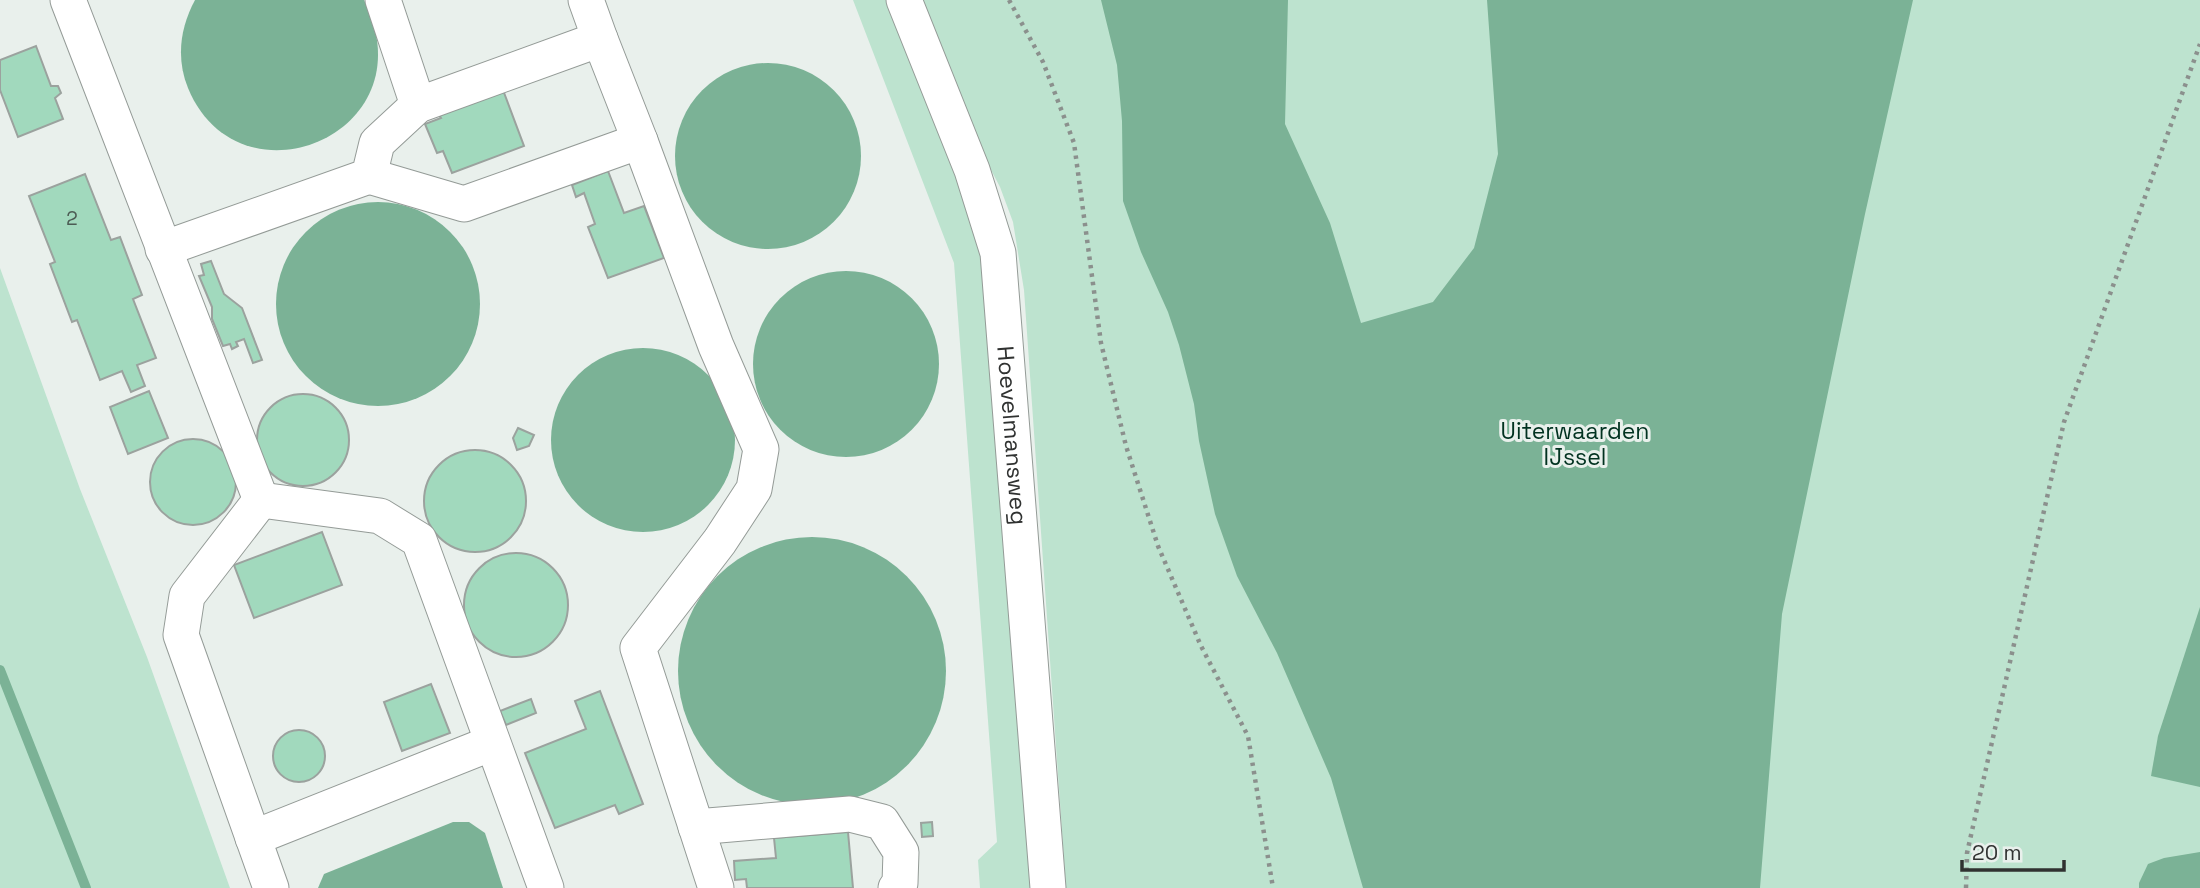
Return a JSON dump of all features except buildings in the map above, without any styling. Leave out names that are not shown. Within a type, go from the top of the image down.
[{"type":"street","points":[[68,0],[261,500]]},
{"type":"street","points":[[383,0],[418,105]]},
{"type":"street","points":[[586,0],[716,346],[761,449],[754,489],[720,541],[638,648],[716,888]]},
{"type":"street","name":"Hoevelmansweg","points":[[904,0],[972,170],[998,253],[1048,888]]},
{"type":"street","points":[[369,176],[377,143],[418,105],[600,39]]},
{"type":"street","points":[[163,249],[369,176],[464,204],[640,141]]},
{"type":"street","points":[[261,500],[380,516],[419,540],[547,888]]},
{"type":"street","points":[[261,500],[187,596],[181,635],[271,888]]},
{"type":"street","points":[[253,838],[492,743]]},
{"type":"street","points":[[696,827],[850,814],[881,822],[901,852],[900,883],[896,888]]},
{"type":"path","points":[[1009,0],[1043,62],[1074,143],[1101,343],[1126,446],[1158,546],[1201,646],[1248,736],[1273,888]]},
{"type":"path","points":[[1965,888],[1967,853],[2064,422],[2200,44]]},
{"type":"green space","points":[[853,0],[893,0],[984,231],[1035,888],[980,888],[978,860],[997,842],[954,263]]},
{"type":"green space","name":"Uiterwaarden IJssel","points":[[911,0],[2200,0],[2200,888],[1066,888],[1024,290],[1013,222],[1000,187],[936,65]]},
{"type":"green space","points":[[0,268],[80,489],[147,657],[230,888],[0,888]]},
{"type":"shaded area","points":[[195,0],[364,0],[378,47],[372,88],[351,119],[320,141],[284,150],[246,145],[213,125],[188,88],[184,77],[181,43]]},
{"type":"shaded area","points":[[1101,0],[1288,0],[1285,124],[1330,223],[1361,323],[1433,302],[1474,248],[1498,154],[1487,0],[1913,0],[1865,214],[1782,614],[1760,888],[1363,888],[1331,778],[1277,653],[1237,576],[1215,514],[1194,404],[1179,345],[1123,201],[1122,121],[1117,65]]},
{"type":"shaded area","points":[[768,63],[786,64],[804,70],[820,78],[834,90],[846,104],[854,120],[860,138],[860,174],[854,192],[846,208],[834,222],[820,234],[804,242],[786,248],[768,249],[750,248],[732,242],[716,234],[702,222],[690,208],[682,192],[676,174],[675,156],[676,138],[682,120],[690,104],[702,90],[716,78],[732,70],[750,64]]},
{"type":"shaded area","points":[[378,202],[417,210],[450,232],[472,265],[480,304],[472,343],[450,376],[417,398],[378,406],[339,398],[306,376],[284,343],[276,304],[284,265],[306,232],[339,210]]},
{"type":"shaded area","points":[[846,271],[882,278],[912,298],[932,328],[939,364],[932,400],[912,430],[882,450],[846,457],[810,450],[780,430],[760,400],[753,364],[760,328],[780,298],[810,278]]},
{"type":"shaded area","points":[[643,348],[661,349],[678,355],[694,363],[708,375],[720,389],[728,405],[734,422],[734,458],[728,475],[720,491],[708,505],[694,517],[678,525],[661,531],[643,532],[625,531],[608,525],[592,517],[578,505],[566,491],[558,475],[552,458],[551,440],[552,422],[558,405],[566,389],[578,375],[592,363],[608,355],[625,349]]},
{"type":"shaded area","points":[[799,537],[825,537],[863,547],[887,559],[907,576],[924,596],[941,632],[946,671],[941,710],[924,746],[907,766],[887,783],[851,800],[825,805],[799,805],[773,800],[737,783],[708,756],[700,746],[683,710],[678,684],[678,658],[683,632],[700,596],[727,567],[737,559],[773,542]]},
{"type":"shaded area","points":[[2200,607],[2200,787],[2151,776],[2158,736]]},
{"type":"shaded area","points":[[453,822],[469,822],[485,833],[503,888],[318,888],[324,874]]},
{"type":"shaded area","points":[[2200,852],[2200,888],[2139,888],[2148,864],[2164,858]]},
{"type":"waterway","points":[[0,670],[86,888]]}]
